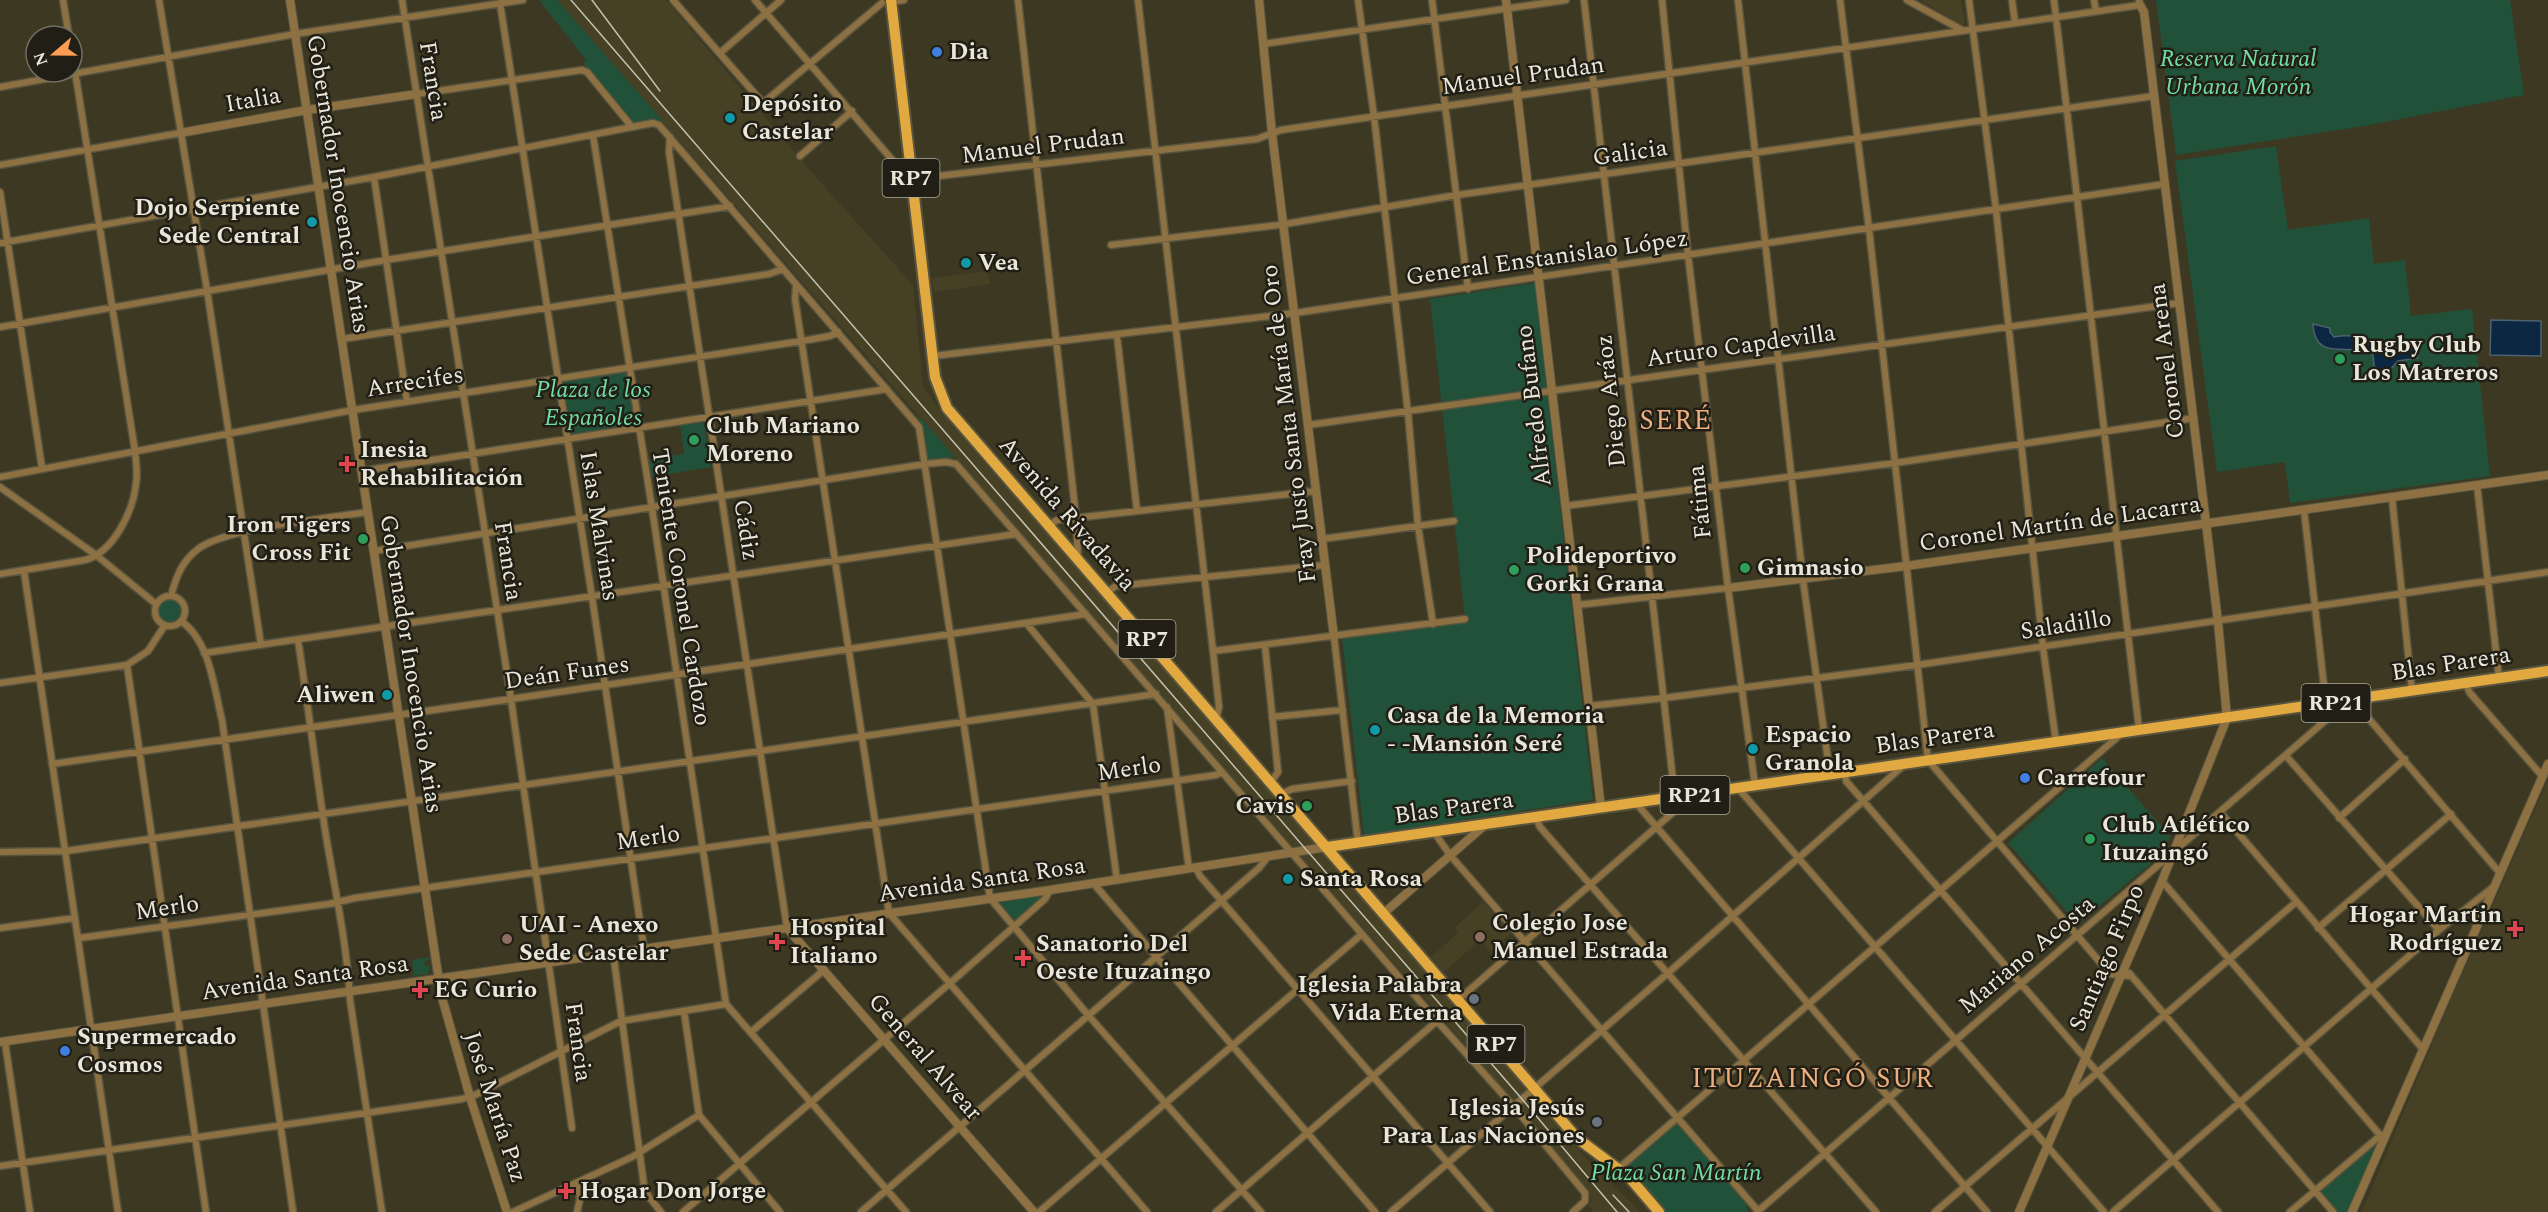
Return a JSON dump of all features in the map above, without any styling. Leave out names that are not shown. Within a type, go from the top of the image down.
[{"type":"main road","name":"RP7","points":[[886,1],[911,176],[933,356]]},
{"type":"main road","name":"Avenida Rivadavia","points":[[933,356],[935,377],[947,408],[1327,848]]},
{"type":"main road","name":"Blas Parera","points":[[1327,848],[2548,671]]},
{"type":"main road","name":"RP7","points":[[1327,848],[1577,1138],[1629,1177],[1659,1212]]},
{"type":"street","points":[[63,0],[67,24]]},
{"type":"street","points":[[159,0],[207,290],[261,645]]},
{"type":"street","name":"Gobernador Inocencio Arias","points":[[290,0],[400,714],[438,979]]},
{"type":"street","name":"Francia","points":[[402,0],[511,699],[572,1128]]},
{"type":"street","points":[[84,70],[489,2],[523,0]]},
{"type":"street","points":[[674,0],[763,103],[886,1],[904,0]]},
{"type":"street","points":[[755,0],[900,169],[911,176]]},
{"type":"street","points":[[720,54],[781,0]]},
{"type":"street","points":[[1018,0],[1077,517],[1078,559]]},
{"type":"street","points":[[1138,0],[1205,577],[1219,707],[1216,719]]},
{"type":"street","name":"Fray Justo Santa María de Oro","points":[[1258,0],[1272,134],[1344,710],[1358,843]]},
{"type":"street","points":[[1358,0],[1374,116],[1408,413],[1418,526],[1433,624]]},
{"type":"street","points":[[1432,0],[1468,289]]},
{"type":"street","name":"Alfredo Bufano","points":[[1506,0],[1601,808]]},
{"type":"street","points":[[1263,44],[1566,0]]},
{"type":"street","name":"Diego Aráoz","points":[[1584,0],[1675,798]]},
{"type":"street","name":"Fátima","points":[[1662,0],[1688,255],[1740,688],[1755,785]]},
{"type":"street","points":[[1738,0],[1803,579],[1830,775]]},
{"type":"street","points":[[1840,0],[1869,229],[1928,760],[2110,974],[2130,975]]},
{"type":"street","points":[[1907,0],[1963,30]]},
{"type":"street","points":[[1969,0],[1996,209],[2043,647],[2056,742]]},
{"type":"street","points":[[2012,0],[2015,22]]},
{"type":"street","points":[[2054,0],[2139,729]]},
{"type":"street","points":[[2094,0],[2096,11]]},
{"type":"street","name":"Manuel Prudan","points":[[911,176],[921,178],[1257,139],[1281,130],[2056,17],[2140,2]]},
{"type":"street","name":"Coronel Arena","points":[[2140,2],[2144,12],[2194,418],[2227,718]]},
{"type":"street","name":"Islas Malvinas","points":[[500,3],[619,771],[644,949]]},
{"type":"street","name":"Italia","points":[[0,165],[307,110],[584,70],[632,127]]},
{"type":"street","points":[[0,87],[24,82]]},
{"type":"street","points":[[0,574],[85,560],[96,555],[115,536],[130,508],[136,485],[135,451],[77,84]]},
{"type":"street","name":"Galicia","points":[[1111,245],[1284,224],[1457,195],[2154,96]]},
{"type":"street","points":[[800,156],[852,111]]},
{"type":"street","points":[[0,243],[374,177],[656,123],[919,427],[990,898],[1088,1015],[1166,1101],[1261,1212]]},
{"type":"street","name":"Teniente Coronel Cardozo","points":[[593,135],[652,508],[726,1004]]},
{"type":"street","name":"Cádiz","points":[[670,137],[669,152],[788,928]]},
{"type":"street","points":[[374,177],[407,402]]},
{"type":"street","name":"General Enstanislao López","points":[[933,356],[1117,336],[1468,289],[2165,184]]},
{"type":"street","points":[[0,192],[42,468]]},
{"type":"street","points":[[0,327],[386,260],[730,206]]},
{"type":"street","points":[[342,339],[769,274],[783,269]]},
{"type":"street","points":[[796,285],[795,299],[889,913],[1147,1212]]},
{"type":"street","name":"Arturo Capdevilla","points":[[1308,425],[1408,413],[2179,303]]},
{"type":"street","name":"Arrecifes","points":[[0,477],[353,410],[802,341],[830,336],[838,332]]},
{"type":"street","points":[[1117,336],[1137,511]]},
{"type":"street","points":[[362,471],[887,389]]},
{"type":"street","points":[[1565,506],[1894,463],[2194,418]]},
{"type":"street","points":[[375,550],[925,464],[946,462],[956,464],[1585,1193],[1585,1201],[1573,1212]]},
{"type":"street","name":"Coronel Martín de Lacarra","points":[[1577,605],[1906,566],[2548,475]]},
{"type":"street","points":[[2477,485],[2499,678]]},
{"type":"street","points":[[0,487],[96,555],[156,603]]},
{"type":"street","points":[[1050,525],[1057,520],[1077,517],[1316,491]]},
{"type":"street","points":[[2392,498],[2412,691]]},
{"type":"street","points":[[2304,510],[2326,705]]},
{"type":"street","points":[[171,596],[180,570],[194,552],[209,542],[243,532],[368,512]]},
{"type":"street","points":[[1322,539],[1454,521]]},
{"type":"street","points":[[204,653],[1016,534]]},
{"type":"street","points":[[1107,592],[1116,586],[1325,565]]},
{"type":"street","points":[[24,571],[118,1212]]},
{"type":"street","name":"Saladillo","points":[[1589,706],[1917,665],[2548,572]]},
{"type":"street","points":[[171,596],[183,603],[185,612],[181,621],[173,625],[165,625],[157,618],[156,603],[163,597],[171,596]]},
{"type":"street","name":"Deán Funes","points":[[52,764],[1086,614]]},
{"type":"street","points":[[1213,651],[1465,619]]},
{"type":"street","points":[[181,621],[195,634],[204,653],[225,739],[293,1212]]},
{"type":"street","points":[[1027,624],[1093,704],[1117,879]]},
{"type":"street","points":[[0,683],[127,665],[148,651],[165,625]]},
{"type":"street","points":[[298,640],[382,1212]]},
{"type":"street","points":[[1265,646],[1278,772],[1271,782]]},
{"type":"street","points":[[127,665],[206,1212]]},
{"type":"street","points":[[2465,683],[2470,693],[2542,777]]},
{"type":"street","points":[[0,852],[66,851],[1156,694]]},
{"type":"street","points":[[2351,701],[2405,759],[2499,872]]},
{"type":"street","name":"Mariano Acosta","points":[[1758,1212],[1956,1039],[2351,701]]},
{"type":"street","points":[[1167,707],[1176,780],[1192,868],[1490,1212]]},
{"type":"street","points":[[1272,717],[1344,710]]},
{"type":"street","name":"Santiago Firpo","points":[[2019,1212],[2162,881],[2227,718]]},
{"type":"street","points":[[1618,1169],[1995,840],[2115,742],[2123,732]]},
{"type":"street","points":[[2287,757],[2439,930]]},
{"type":"street","points":[[2339,818],[2405,759]]},
{"type":"street","points":[[1391,1212],[1668,973],[1905,764]]},
{"type":"street","points":[[2352,1212],[2384,1133],[2548,764]]},
{"type":"street","name":"Merlo","points":[[79,938],[1104,791],[1222,772]]},
{"type":"street","points":[[1845,772],[1846,781],[2218,1212]]},
{"type":"street","points":[[1281,794],[1292,789],[1352,781]]},
{"type":"street","points":[[1738,788],[2104,1212]]},
{"type":"street","points":[[1458,1000],[1694,795]]},
{"type":"street","points":[[1636,803],[1987,1212]]},
{"type":"street","points":[[2221,813],[2422,1048]]},
{"type":"street","points":[[2318,928],[2451,814]]},
{"type":"street","points":[[1536,818],[1540,827],[1876,1212]]},
{"type":"street","points":[[1384,913],[1485,825]]},
{"type":"street","points":[[1434,832],[1450,855],[1758,1212]]},
{"type":"street","name":"Avenida Santa Rosa","points":[[2,1042],[1094,884],[1327,848]]},
{"type":"street","points":[[861,1212],[1260,868],[1267,858]]},
{"type":"street","points":[[2162,881],[2384,1133]]},
{"type":"street","points":[[1094,884],[1375,1212]]},
{"type":"street","points":[[2113,1212],[2439,930],[2492,888]]},
{"type":"street","points":[[683,1212],[949,984],[1045,899],[1050,890]]},
{"type":"street","points":[[1935,1212],[2296,902]]},
{"type":"street","points":[[0,928],[75,918]]},
{"type":"street","name":"General Alvear","points":[[788,928],[1034,1212]]},
{"type":"street","points":[[1039,1212],[1362,934]]},
{"type":"street","points":[[612,952],[646,1191],[661,1212]]},
{"type":"street","points":[[2125,965],[2130,975],[2333,1212]]},
{"type":"street","points":[[751,1032],[824,970]]},
{"type":"street","name":"José María Paz","points":[[438,979],[445,1016],[507,1212]]},
{"type":"street","points":[[0,1166],[470,1097],[621,1021],[726,1004],[906,1212]]},
{"type":"street","points":[[684,1011],[699,1115],[780,1212]]},
{"type":"street","points":[[1216,1212],[1437,1021]]},
{"type":"street","points":[[2,1042],[30,1212]]},
{"type":"street","points":[[513,1212],[639,1153],[699,1115]]},
{"type":"street","points":[[2290,1212],[2384,1133]]},
{"type":"street","points":[[577,1212],[580,1199],[578,1183]]},
{"type":"shaded area","points":[[557,0],[666,0],[814,175],[913,285],[923,386],[940,411],[1589,1161],[1641,1212],[1591,1212],[1593,1210],[1588,1206],[1592,1201],[1590,1193],[1473,1054]]},
{"type":"shaded area","points":[[1920,0],[1961,0],[1965,23],[1961,25]]},
{"type":"shaded area","points":[[988,271],[990,284],[934,292],[932,278]]},
{"type":"shaded area","name":"Hogar Martin Rodríguez","points":[[2548,780],[2548,1212],[2362,1212],[2445,1013]]},
{"type":"shaded area","name":"Colegio Jose Manuel Estrada","points":[[1483,902],[1511,933],[1490,952],[1480,940],[1444,972],[1431,957],[1458,933],[1454,928]]},
{"type":"green space","points":[[539,0],[557,0],[663,121],[633,124],[584,64],[586,60]]},
{"type":"green space","name":"Reserva Natural Urbana Morón","points":[[2156,0],[2510,0],[2524,95],[2364,126],[2176,155]]},
{"type":"green space","name":"Rugby Club Los Matreros","points":[[2276,146],[2288,230],[2369,218],[2374,264],[2405,260],[2411,316],[2472,309],[2490,476],[2290,503],[2285,462],[2217,472],[2175,161]]},
{"type":"green space","name":"Polideportivo Gorki Grana","points":[[1535,283],[1593,800],[1364,835],[1342,637],[1465,619],[1430,299]]},
{"type":"green space","name":"Plaza de los Españoles","points":[[628,370],[637,426],[569,435],[561,381]]},
{"type":"green space","points":[[919,416],[955,457],[927,461]]},
{"type":"green space","name":"Club Mariano Moreno","points":[[704,422],[711,467],[650,477],[647,460],[684,454],[680,425]]},
{"type":"green space","points":[[170,597],[179,601],[183,610],[179,619],[170,623],[161,619],[157,610],[161,601]]},
{"type":"green space","name":"Club Atlético Ituzaingó","points":[[2102,758],[2170,836],[2164,853],[2077,924],[2008,843]]},
{"type":"green space","points":[[1041,895],[1039,900],[1016,920],[1013,920],[999,903]]},
{"type":"green space","points":[[430,957],[430,960],[424,961],[425,966],[430,966],[428,974],[414,976],[412,960]]},
{"type":"green space","name":"Plaza San Martín","points":[[1676,1124],[1746,1203],[1748,1212],[1666,1212],[1629,1170],[1630,1164]]},
{"type":"green space","points":[[2375,1143],[2377,1146],[2347,1212],[2336,1212],[2320,1192],[2322,1187]]},
{"type":"water","points":[[2491,320],[2541,321],[2541,356],[2490,355]]},
{"type":"water","points":[[2313,324],[2330,328],[2334,337],[2352,336],[2363,339],[2375,352],[2409,348],[2416,350],[2418,358],[2398,361],[2388,372],[2379,375],[2374,365],[2373,355],[2364,351],[2327,348],[2320,344],[2315,336]]},
{"type":"railway","points":[[571,0],[1522,1099],[1617,1212]]},
{"type":"railway","points":[[592,0],[660,91]]},
{"type":"railway","points":[[1613,1195],[1629,1212]]},
{"type":"place","name":"Dia","points":[[937,52]]},
{"type":"place","name":"Depósito Castelar","points":[[730,118]]},
{"type":"place","name":"Dojo Serpiente Sede Central","points":[[312,222]]},
{"type":"place","name":"Vea","points":[[966,263]]},
{"type":"place","name":"Rugby Club Los Matreros","points":[[2340,359]]},
{"type":"place","name":"Club Mariano Moreno","points":[[694,440]]},
{"type":"place","name":"Inesia Rehabilitación","points":[[347,464]]},
{"type":"place","name":"Iron Tigers Cross Fit","points":[[363,539]]},
{"type":"place","name":"Gimnasio","points":[[1745,568]]},
{"type":"place","name":"Polideportivo Gorki Grana","points":[[1514,570]]},
{"type":"place","name":"Aliwen","points":[[387,695]]},
{"type":"place","name":"Casa de la Memoria - -Mansión Seré","points":[[1375,730]]},
{"type":"place","name":"Espacio Granola","points":[[1753,749]]},
{"type":"place","name":"Carrefour","points":[[2025,778]]},
{"type":"place","name":"Cavis","points":[[1307,806]]},
{"type":"place","name":"Club Atlético Ituzaingó","points":[[2090,839]]},
{"type":"place","name":"Santa Rosa","points":[[1288,879]]},
{"type":"place","name":"Hogar Martin Rodríguez","points":[[2515,929]]},
{"type":"place","name":"Colegio Jose Manuel Estrada","points":[[1480,937]]},
{"type":"place","name":"UAI - Anexo Sede Castelar","points":[[507,939]]},
{"type":"place","name":"Hospital Italiano","points":[[777,942]]},
{"type":"place","name":"Sanatorio Del Oeste Ituzaingo","points":[[1023,958]]},
{"type":"place","name":"EG Curio","points":[[420,990]]},
{"type":"place","name":"Iglesia Palabra Vida Eterna","points":[[1474,999]]},
{"type":"place","name":"Supermercado Cosmos","points":[[65,1051]]},
{"type":"place","name":"Iglesia Jesús Para Las Naciones","points":[[1597,1122]]},
{"type":"place","name":"Hogar Don Jorge","points":[[566,1191]]},
{"type":"district","name":"SERÉ","points":[[1676,421]]},
{"type":"district","name":"ITUZAINGÓ SUR","points":[[1813,1079]]}]
